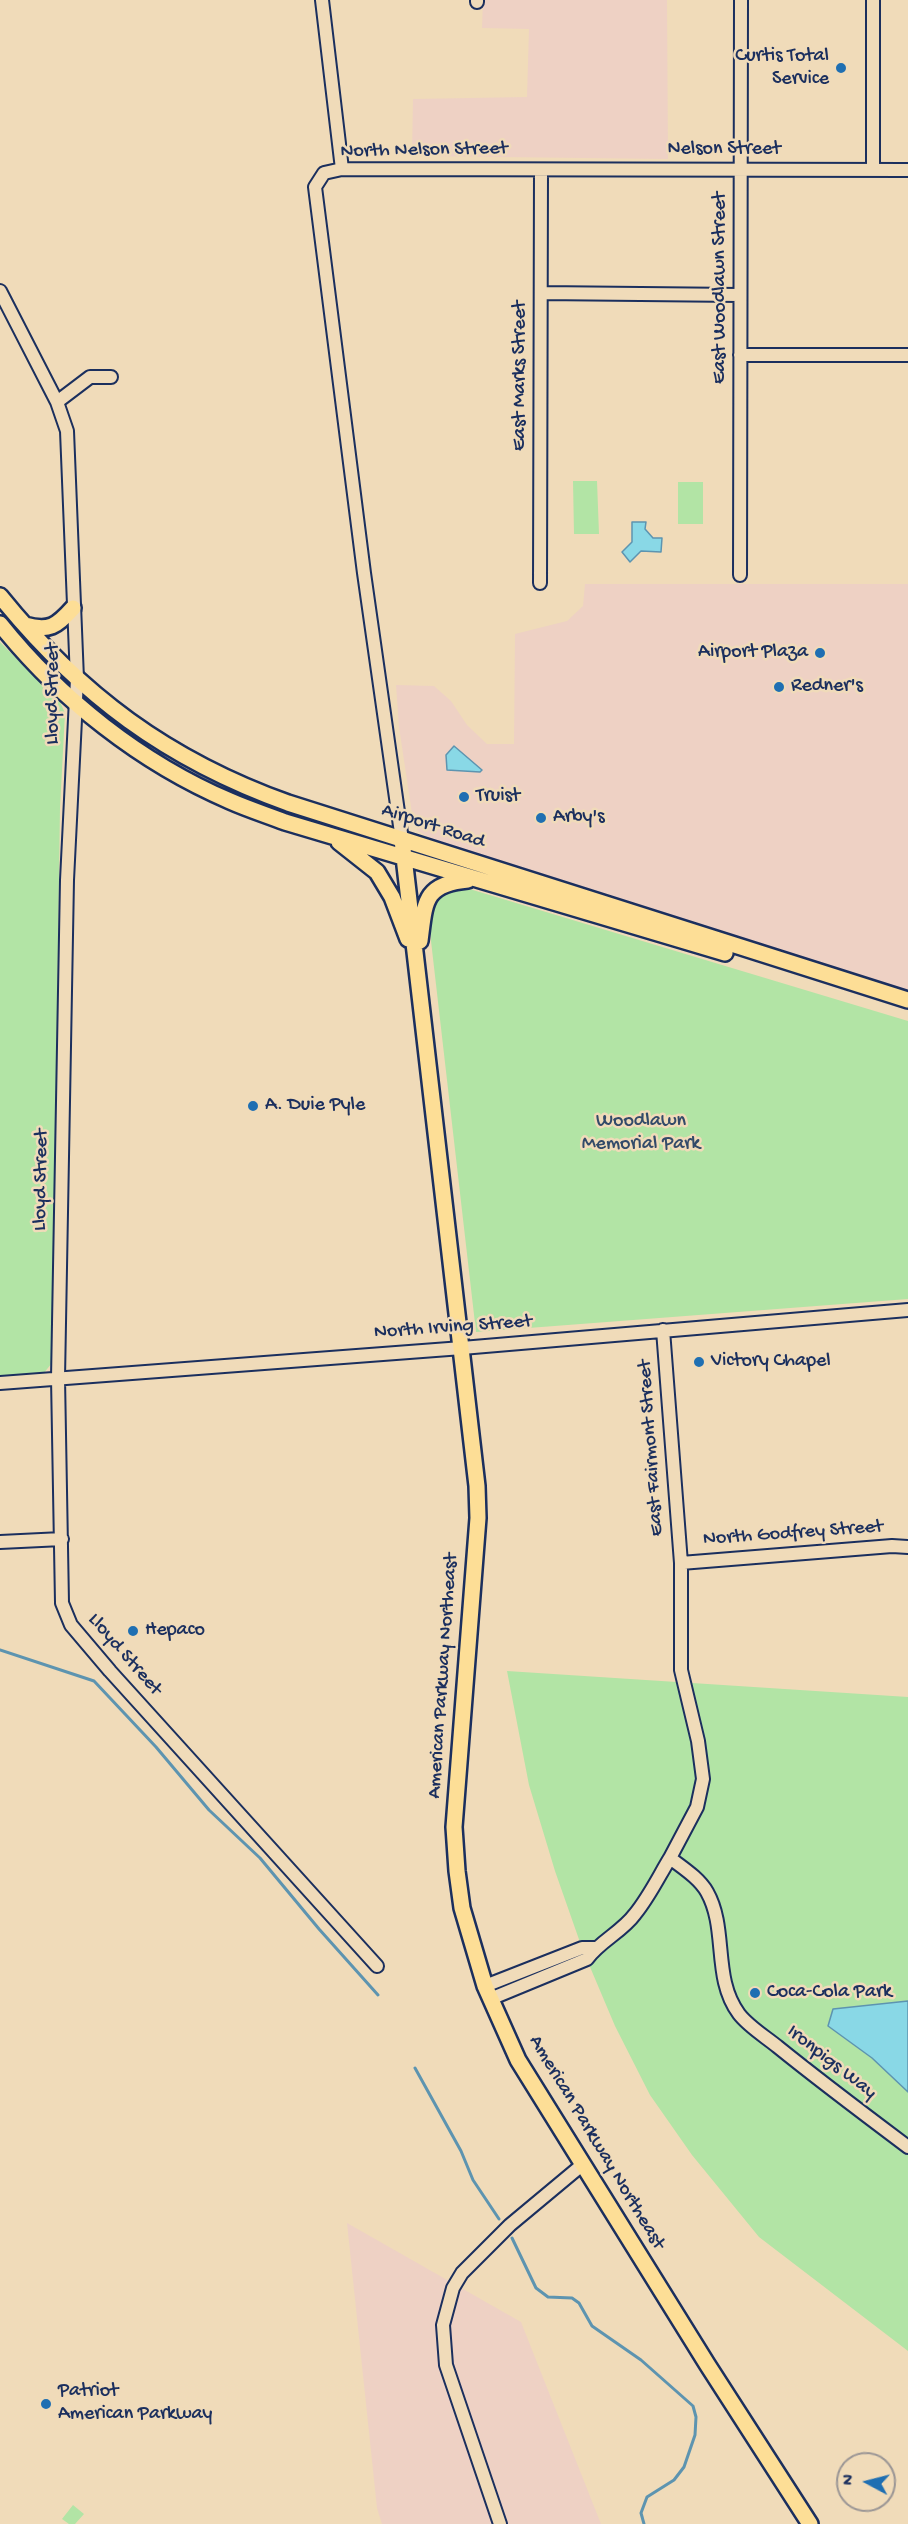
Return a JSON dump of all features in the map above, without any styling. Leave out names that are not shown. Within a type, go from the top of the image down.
[{"type":"main road","name":"Airport Road","points":[[0,596],[25,626],[77,679],[131,724],[204,768],[288,803],[908,1000]]},
{"type":"main road","points":[[25,626],[47,629],[63,620],[73,608]]},
{"type":"main road","name":"Airport Road","points":[[0,624],[25,655],[76,705],[145,754],[187,780],[229,801],[285,822],[729,954],[908,1011]]},
{"type":"main road","points":[[327,834],[367,862],[377,872],[392,897],[417,962]]},
{"type":"main road","points":[[402,840],[417,962]]},
{"type":"main road","points":[[417,962],[424,908],[430,896],[443,884],[476,879]]},
{"type":"main road","name":"American Parkway Northeast","points":[[417,962],[476,1457],[478,1518],[454,1827],[462,1908],[488,1993],[518,2060],[810,2524]]},
{"type":"street","points":[[322,0],[342,170]]},
{"type":"street","name":"East Woodlawn Street","points":[[740,575],[741,0]]},
{"type":"street","points":[[873,0],[873,170]]},
{"type":"street","name":"North Nelson Street","points":[[402,840],[364,573],[315,187],[324,173],[342,170],[541,170]]},
{"type":"street","name":"Nelson Street","points":[[541,170],[908,170]]},
{"type":"street","name":"East Marks Street","points":[[540,583],[541,170]]},
{"type":"street","name":"Lloyd Street","points":[[0,291],[57,402],[66,431],[77,679],[67,880],[58,1378],[62,1603],[71,1625],[110,1671],[377,1966]]},
{"type":"street","points":[[540,293],[740,295]]},
{"type":"street","points":[[740,355],[908,355]]},
{"type":"street","points":[[57,402],[90,377],[111,377]]},
{"type":"street","name":"North Irving Street","points":[[0,1383],[462,1348],[908,1310]]},
{"type":"street","name":"East Fairmont Street","points":[[663,1330],[681,1563],[681,1670],[698,1741],[703,1779],[697,1807],[670,1858]]},
{"type":"street","points":[[0,1542],[62,1539]]},
{"type":"street","name":"North Godfrey Street","points":[[681,1563],[892,1546],[908,1547]]},
{"type":"street","points":[[488,1993],[582,1948],[595,1948],[620,1930],[635,1914],[670,1858]]},
{"type":"street","name":"Ironpigs Way","points":[[670,1858],[696,1878],[707,1891],[716,1915],[724,1980],[730,1998],[740,2015],[908,2147]]},
{"type":"street","points":[[500,2524],[446,2365],[442,2325],[453,2288],[462,2273],[510,2225],[582,2165]]},
{"type":"shaded area","points":[[483,0],[667,0],[668,159],[412,156],[413,99],[527,97],[529,29],[482,28]]},
{"type":"shaded area","name":"Airport Plaza","points":[[585,584],[908,584],[908,993],[435,841],[418,831],[413,820],[399,727],[396,685],[434,686],[451,701],[467,725],[487,744],[514,744],[515,634],[567,621],[583,606]]},
{"type":"shaded area","points":[[347,2223],[521,2322],[601,2524],[382,2524],[377,2508]]},
{"type":"green space","points":[[573,481],[597,481],[599,534],[574,534]]},
{"type":"green space","points":[[678,482],[703,482],[703,524],[678,524]]},
{"type":"green space","points":[[0,642],[60,702],[65,713],[60,808],[52,1363],[43,1374],[0,1378]]},
{"type":"green space","name":"Woodlawn Memorial Park","points":[[463,887],[908,1021],[908,1299],[476,1332],[431,941],[430,911],[444,889]]},
{"type":"green space","name":"Coca-Cola Park","points":[[507,1671],[908,1697],[908,2351],[759,2237],[692,2155],[650,2095],[615,2026],[582,1948],[555,1871],[529,1785]]},
{"type":"green space","points":[[73,2505],[84,2514],[75,2524],[69,2524],[62,2519]]},
{"type":"water","points":[[632,522],[646,522],[645,529],[653,538],[662,538],[661,552],[641,551],[630,562],[622,552],[632,542]]},
{"type":"water","points":[[454,746],[482,770],[480,772],[447,770],[446,755]]},
{"type":"water","points":[[908,2001],[908,2092],[872,2058],[828,2026],[833,2009]]},
{"type":"waterway","points":[[0,1650],[94,1681],[156,1747],[209,1810],[260,1858],[378,1995]]},
{"type":"waterway","points":[[415,2068],[461,2151],[473,2180],[499,2219]]},
{"type":"waterway","points":[[512,2238],[536,2288],[548,2297],[572,2298],[579,2303],[592,2326],[641,2360],[693,2406],[696,2417],[695,2435],[684,2467],[674,2480],[647,2497],[641,2513],[644,2524]]},
{"type":"place","name":"Curtis Total Service","points":[[841,68]]},
{"type":"place","name":"Airport Plaza","points":[[820,653]]},
{"type":"place","name":"Redner's","points":[[779,687]]},
{"type":"place","name":"Truist","points":[[464,797]]},
{"type":"place","name":"Arby's","points":[[541,818]]},
{"type":"place","name":"A. Duie Pyle","points":[[253,1106]]},
{"type":"place","name":"Victory Chapel","points":[[699,1362]]},
{"type":"place","name":"Hepaco","points":[[133,1631]]},
{"type":"place","name":"Coca-Cola Park","points":[[755,1993]]},
{"type":"place","name":"Patriot American Parkway","points":[[46,2404]]}]
